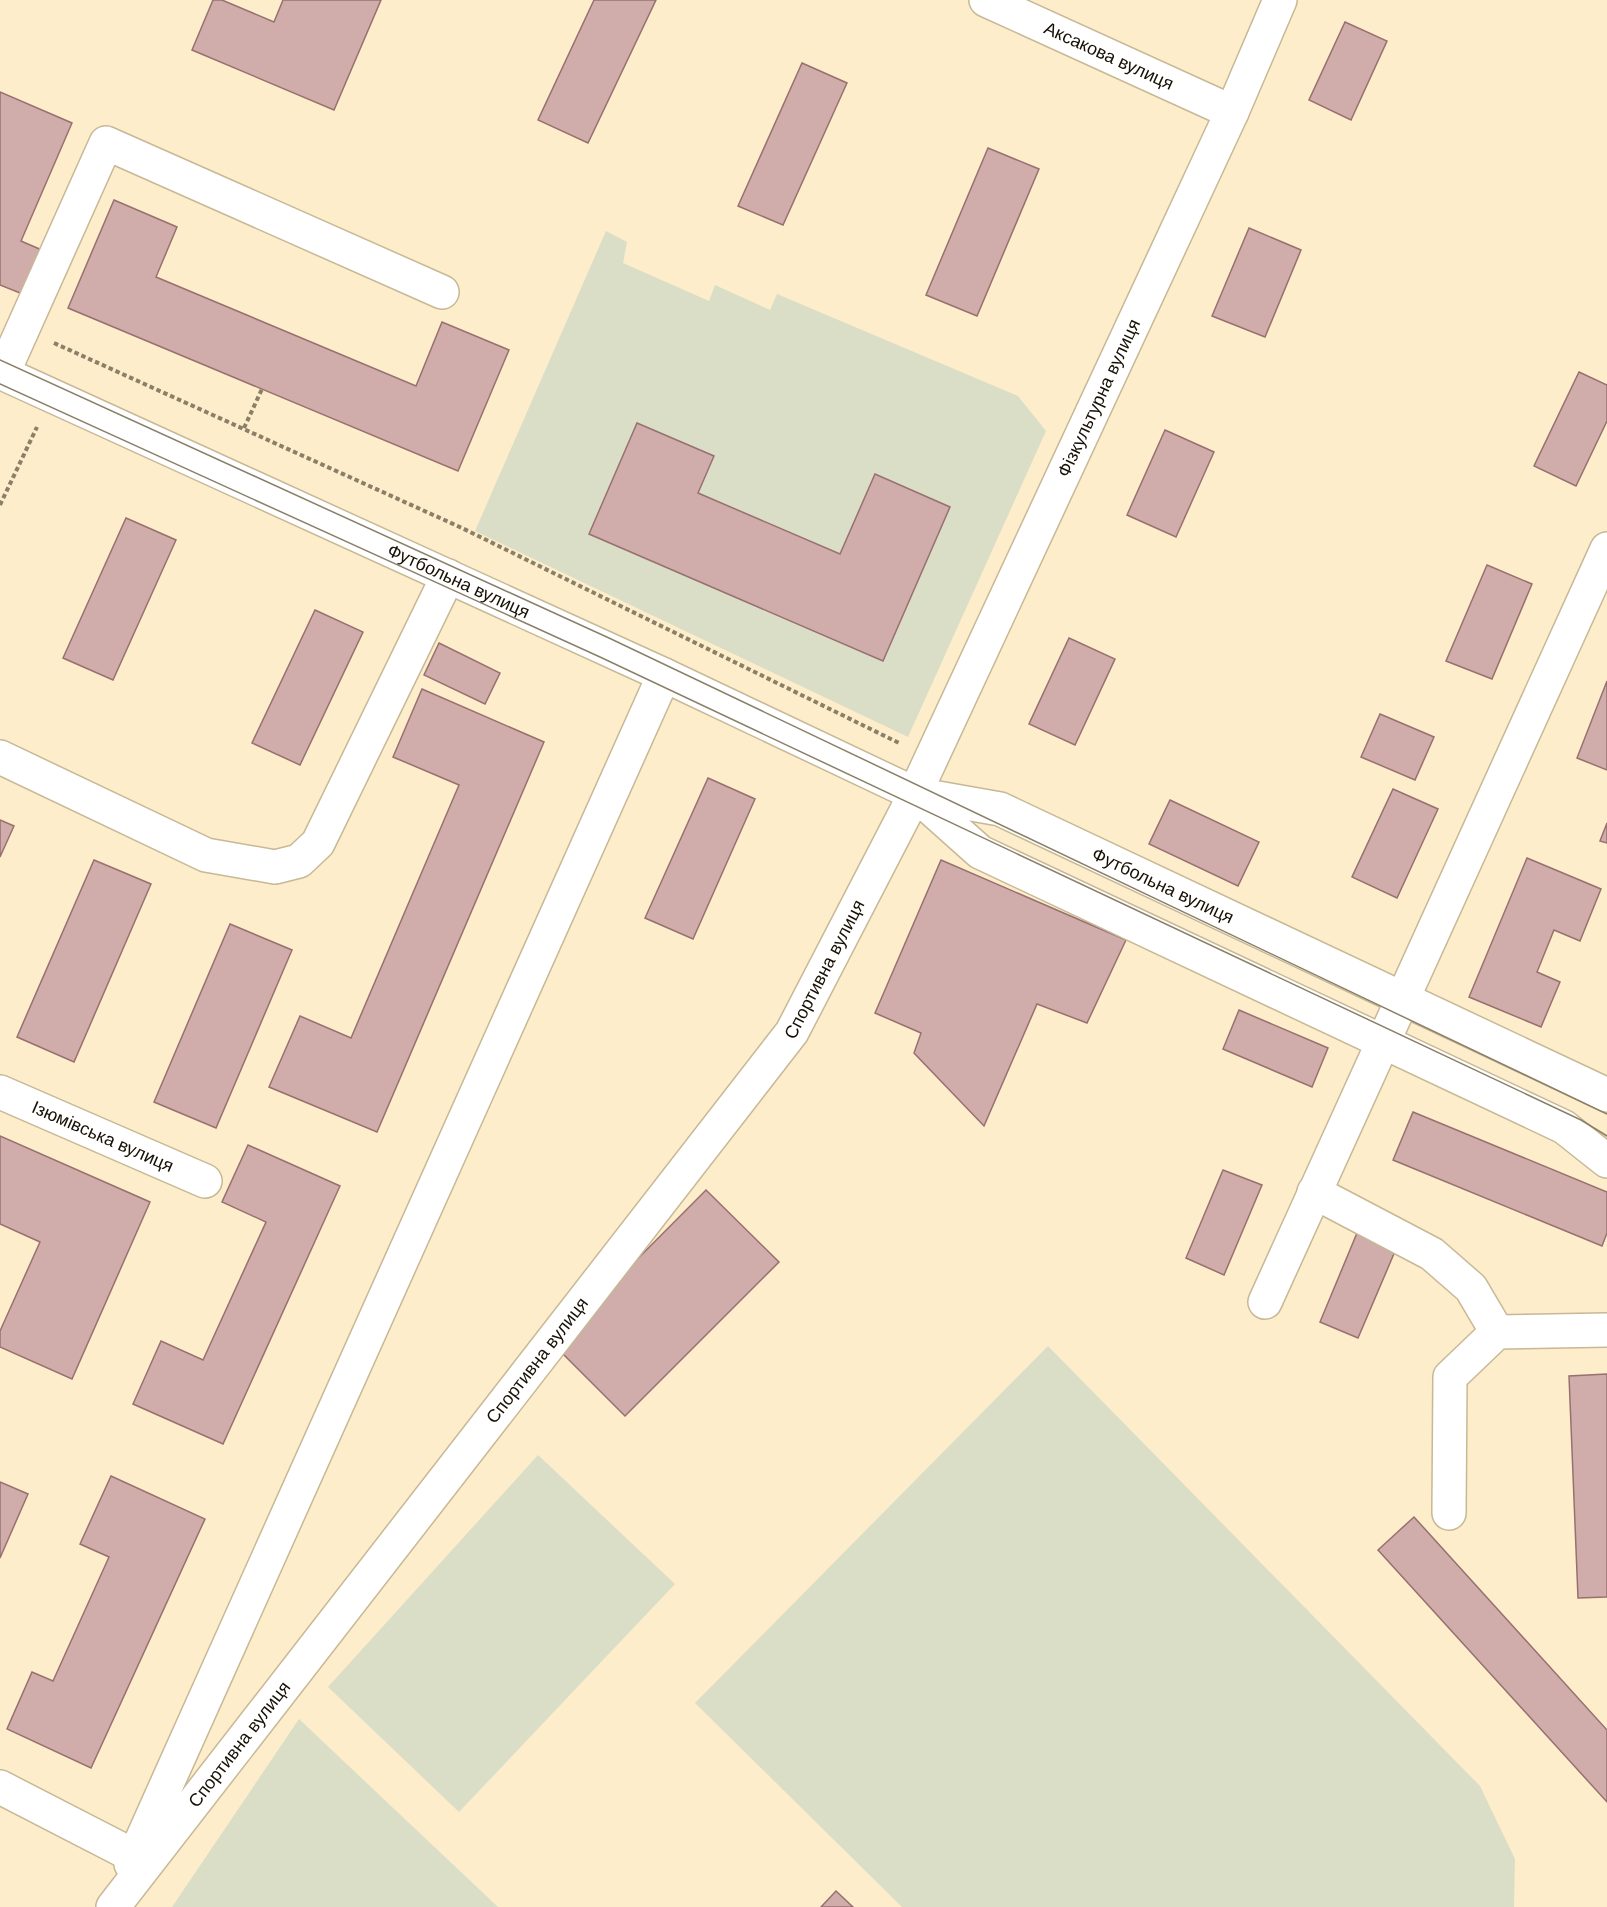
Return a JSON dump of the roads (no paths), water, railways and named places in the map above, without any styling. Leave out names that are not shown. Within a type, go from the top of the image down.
[{"type":"street","name":"Аксакова вулиця","points":[[986,0],[1232,112]]},
{"type":"street","name":"Фізкультурна вулиця","points":[[915,794],[1232,112],[1280,0]]},
{"type":"street","points":[[2,372],[24,330],[106,143],[442,292]]},
{"type":"street","name":"Футбольна вулиця","points":[[2,372],[664,675],[915,794],[1000,809],[1607,1095]]},
{"type":"street","points":[[1265,1302],[1607,549]]},
{"type":"street","points":[[0,757],[206,855],[275,867],[299,861],[318,843],[448,576]]},
{"type":"street","name":"Спортивна вулиця","points":[[118,1905],[134,1856],[664,675]]},
{"type":"street","name":"Футбольна вулиця","points":[[915,794],[980,852],[1564,1127],[1607,1161]]},
{"type":"street","name":"Спортивна вулиця","points":[[118,1905],[792,1032],[915,794]]},
{"type":"street","name":"Ізюмівська вулиця","points":[[0,1092],[206,1181]]},
{"type":"street","points":[[1314,1192],[1432,1254],[1472,1288],[1497,1332]]},
{"type":"street","points":[[1449,1513],[1450,1377],[1497,1332],[1607,1330]]},
{"type":"street","points":[[0,1787],[134,1856]]},
{"type":"tram line","points":[[0,360],[609,638],[1607,1114]]},
{"type":"tram line","points":[[0,384],[600,657],[1581,1120],[1607,1136]]}]
